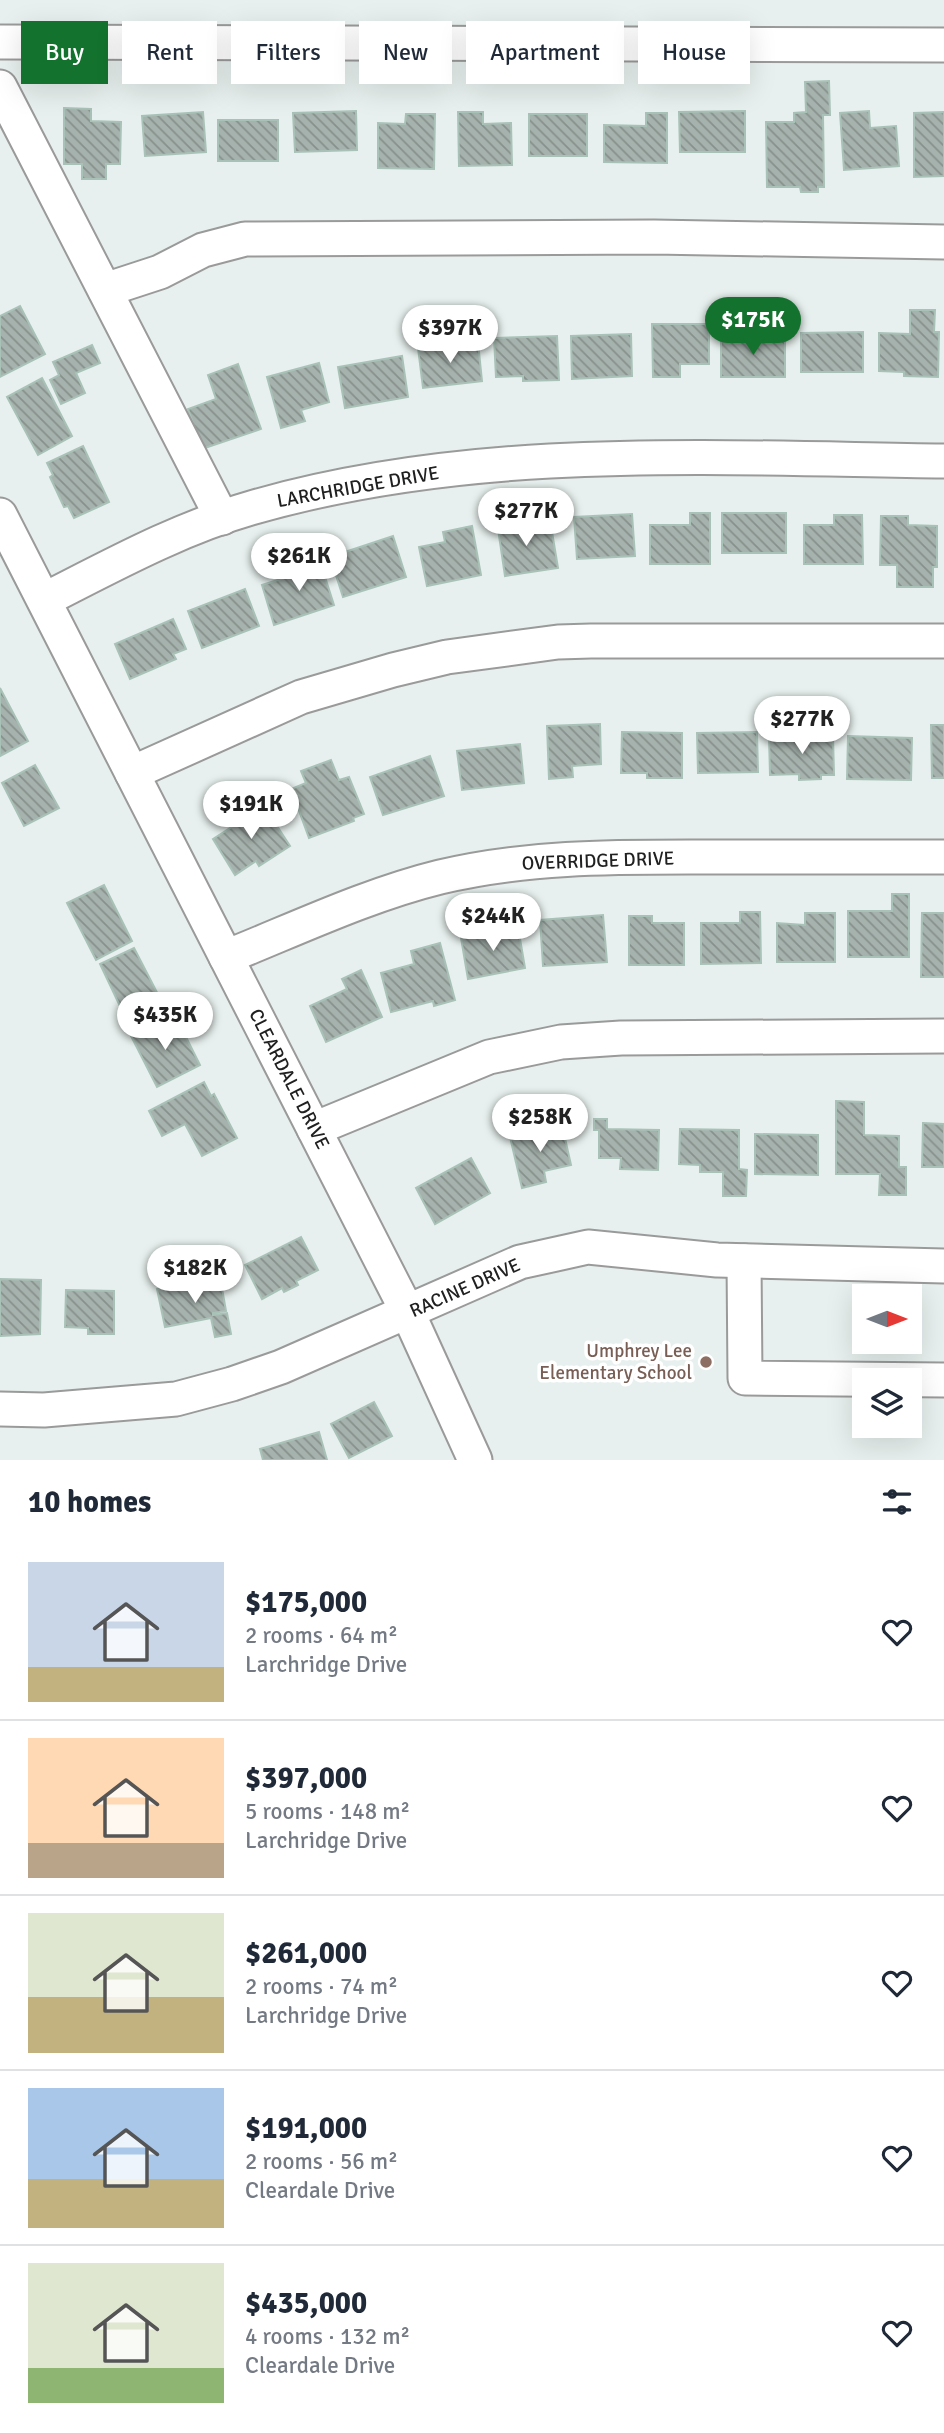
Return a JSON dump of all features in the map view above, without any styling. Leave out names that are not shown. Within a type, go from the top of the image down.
[{"type":"street","points":[[0,42],[944,45]]},
{"type":"street","points":[[0,87],[222,518]]},
{"type":"street","points":[[105,290],[160,272],[202,250],[246,239],[654,237],[944,242]]},
{"type":"street","name":"LARCHRIDGE DRIVE","points":[[44,600],[167,538],[250,508],[323,490],[472,468],[601,459],[944,461]]},
{"type":"street","name":"CLEARDALE DRIVE","points":[[0,515],[408,1313],[475,1460]]},
{"type":"street","points":[[132,774],[301,697],[447,657],[558,642],[944,641]]},
{"type":"street","name":"OVERRIDGE DRIVE","points":[[226,957],[372,899],[438,878],[512,864],[551,859],[630,857],[944,857]]},
{"type":"street","points":[[314,1129],[489,1057],[561,1042],[621,1038],[944,1036]]},
{"type":"street","name":"RACINE DRIVE","points":[[0,1409],[44,1410],[176,1399],[281,1367],[520,1262],[588,1247],[717,1260],[944,1266]]},
{"type":"street","points":[[744,1261],[745,1378],[944,1380]]},
{"type":"building","points":[[829,81],[830,115],[823,115],[824,187],[818,187],[818,192],[801,192],[800,187],[767,187],[766,122],[794,122],[794,113],[806,112],[805,82]]},
{"type":"building","points":[[64,108],[91,109],[91,121],[121,122],[120,164],[106,164],[106,179],[82,179],[82,164],[64,164]]},
{"type":"building","points":[[356,111],[357,150],[295,152],[293,113]]},
{"type":"building","points":[[745,111],[745,152],[680,152],[679,112]]},
{"type":"building","points":[[869,111],[870,128],[896,126],[899,166],[844,170],[840,113]]},
{"type":"building","points":[[203,112],[206,152],[145,156],[142,116]]},
{"type":"building","points":[[458,112],[483,112],[483,124],[511,123],[512,165],[459,166]]},
{"type":"building","points":[[944,112],[944,176],[914,177],[914,113]]},
{"type":"building","points":[[646,113],[667,113],[667,163],[604,162],[604,125],[646,126]]},
{"type":"building","points":[[406,114],[435,114],[434,169],[378,168],[378,123],[405,124]]},
{"type":"building","points":[[529,114],[587,114],[587,156],[529,156]]},
{"type":"building","points":[[218,120],[278,120],[278,161],[218,161]]},
{"type":"building","points":[[20,306],[45,354],[0,377],[0,316]]},
{"type":"building","points":[[910,310],[935,310],[934,332],[939,332],[938,377],[904,376],[904,372],[879,371],[879,333],[910,334]]},
{"type":"building","points":[[652,324],[709,324],[709,364],[680,364],[680,377],[653,377]]},
{"type":"building","points":[[863,332],[863,372],[801,372],[801,333]]},
{"type":"building","points":[[631,334],[632,376],[572,379],[571,336]]},
{"type":"building","points":[[557,336],[559,380],[523,381],[523,376],[496,377],[494,338]]},
{"type":"building","points":[[721,336],[785,336],[785,377],[721,377]]},
{"type":"building","points":[[478,342],[482,381],[423,388],[418,348]]},
{"type":"building","points":[[92,345],[100,363],[76,373],[85,393],[61,404],[50,380],[59,375],[53,362]]},
{"type":"building","points":[[402,356],[408,397],[345,408],[338,367]]},
{"type":"building","points":[[319,363],[329,402],[301,410],[305,421],[281,428],[267,377]]},
{"type":"building","points":[[238,364],[261,429],[202,449],[188,409],[216,399],[208,375]]},
{"type":"building","points":[[42,378],[72,436],[38,455],[7,397]]},
{"type":"building","points":[[83,446],[109,502],[74,518],[68,506],[64,507],[50,477],[53,475],[47,463]]},
{"type":"building","points":[[690,513],[710,513],[710,564],[650,564],[650,525],[690,525]]},
{"type":"building","points":[[722,513],[786,513],[786,553],[722,553]]},
{"type":"building","points":[[632,514],[635,556],[577,559],[574,517]]},
{"type":"building","points":[[834,515],[862,515],[863,564],[804,564],[804,525],[834,525]]},
{"type":"building","points":[[881,516],[908,516],[908,525],[937,526],[937,567],[933,567],[933,587],[897,587],[897,565],[880,565]]},
{"type":"building","points":[[524,518],[526,530],[551,526],[558,568],[505,576],[497,522]]},
{"type":"building","points":[[472,526],[481,575],[427,586],[419,547],[445,542],[443,532]]},
{"type":"building","points":[[393,536],[406,577],[343,597],[330,557]]},
{"type":"building","points":[[318,555],[334,605],[274,625],[262,585],[303,572],[300,561]]},
{"type":"building","points":[[245,589],[259,626],[202,648],[188,611]]},
{"type":"building","points":[[173,619],[186,649],[173,654],[176,659],[130,679],[115,644]]},
{"type":"building","points":[[0,688],[28,741],[0,756]]},
{"type":"building","points":[[600,724],[601,764],[572,766],[573,777],[549,779],[547,726]]},
{"type":"building","points":[[931,725],[944,725],[944,778],[932,778]]},
{"type":"building","points":[[622,732],[682,733],[682,778],[647,778],[647,773],[621,773]]},
{"type":"building","points":[[757,732],[758,772],[698,773],[697,733]]},
{"type":"building","points":[[833,736],[834,775],[821,775],[821,779],[799,780],[799,774],[770,775],[769,737]]},
{"type":"building","points":[[848,736],[912,738],[911,780],[847,779]]},
{"type":"building","points":[[520,744],[524,783],[462,790],[457,751]]},
{"type":"building","points":[[430,756],[444,796],[383,815],[370,777]]},
{"type":"building","points":[[331,760],[339,780],[349,777],[364,814],[353,818],[354,821],[309,838],[291,789],[306,783],[301,771]]},
{"type":"building","points":[[35,765],[59,808],[24,826],[2,783]]},
{"type":"building","points":[[264,806],[290,846],[259,866],[256,861],[235,875],[213,839]]},
{"type":"building","points":[[104,885],[132,941],[96,960],[67,903]]},
{"type":"building","points":[[892,894],[909,894],[909,957],[848,957],[848,911],[892,911]]},
{"type":"building","points":[[740,912],[760,912],[761,963],[701,964],[701,923],[740,923]]},
{"type":"building","points":[[805,913],[835,913],[835,962],[777,962],[777,923],[805,925]]},
{"type":"building","points":[[922,913],[944,913],[944,977],[921,977]]},
{"type":"building","points":[[603,915],[607,962],[543,966],[540,920]]},
{"type":"building","points":[[629,916],[652,916],[652,923],[684,923],[684,965],[629,965]]},
{"type":"building","points":[[518,927],[525,968],[468,979],[461,938]]},
{"type":"building","points":[[440,943],[455,1000],[434,1006],[433,1001],[391,1012],[381,973],[414,964],[411,951]]},
{"type":"building","points":[[134,948],[163,1004],[127,1021],[100,964]]},
{"type":"building","points":[[361,970],[382,1017],[326,1042],[310,1006],[347,989],[342,979]]},
{"type":"building","points":[[163,1020],[169,1032],[181,1027],[200,1065],[157,1087],[131,1036]]},
{"type":"building","points":[[204,1082],[211,1096],[214,1094],[237,1138],[202,1156],[185,1124],[162,1136],[149,1111]]},
{"type":"building","points":[[836,1101],[864,1102],[864,1135],[899,1136],[899,1167],[906,1167],[906,1195],[879,1195],[880,1174],[836,1174]]},
{"type":"building","points":[[594,1119],[607,1119],[607,1129],[659,1130],[658,1170],[620,1169],[621,1158],[599,1158],[599,1130],[594,1130]]},
{"type":"building","points":[[923,1123],[944,1124],[944,1167],[922,1167]]},
{"type":"building","points":[[562,1125],[571,1165],[544,1171],[546,1182],[522,1188],[510,1137]]},
{"type":"building","points":[[680,1129],[739,1130],[739,1169],[747,1170],[746,1196],[723,1196],[723,1172],[700,1172],[700,1165],[679,1164]]},
{"type":"building","points":[[755,1134],[818,1135],[818,1175],[755,1174]]},
{"type":"building","points":[[471,1158],[490,1193],[435,1224],[416,1188]]},
{"type":"building","points":[[301,1237],[318,1270],[296,1281],[298,1285],[284,1292],[282,1288],[262,1299],[245,1265]]},
{"type":"building","points":[[220,1277],[226,1311],[213,1315],[227,1313],[231,1334],[215,1337],[211,1318],[165,1327],[157,1289]]},
{"type":"building","points":[[0,1279],[41,1280],[40,1334],[0,1336]]},
{"type":"building","points":[[66,1290],[114,1291],[114,1334],[88,1334],[88,1328],[65,1327]]},
{"type":"building","points":[[374,1402],[392,1436],[349,1458],[331,1424]]},
{"type":"building","points":[[319,1432],[327,1460],[263,1460],[260,1449]]},
{"type":"place","name":"Umphrey Lee Elementary School","points":[[706,1362]]}]
